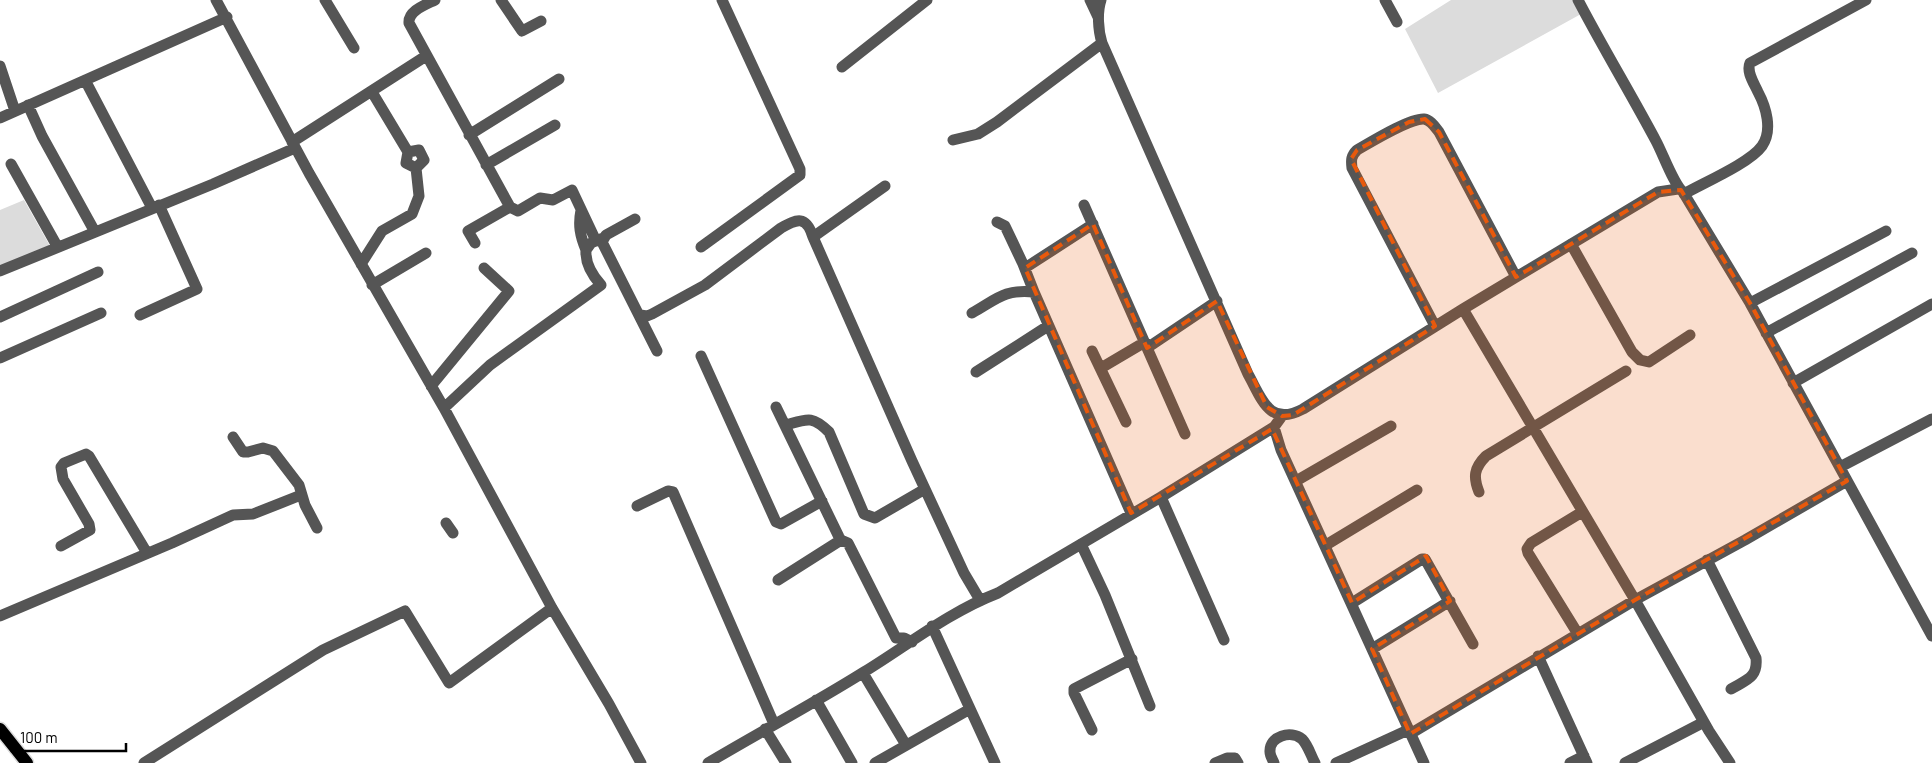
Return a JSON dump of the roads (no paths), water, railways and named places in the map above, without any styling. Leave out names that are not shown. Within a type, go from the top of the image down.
[{"type":"main road","points":[[0,730],[27,763]]},
{"type":"street","points":[[216,0],[227,17],[250,65],[360,264],[432,386],[552,608],[641,763]]},
{"type":"street","points":[[325,0],[354,48]]},
{"type":"street","points":[[435,0],[412,14],[408,20],[416,38],[510,208],[518,211],[540,198],[553,200],[572,190],[581,210],[602,242],[657,351]]},
{"type":"street","points":[[501,0],[522,31],[541,21]]},
{"type":"street","points":[[701,246],[800,174],[800,169],[722,0]]},
{"type":"street","points":[[842,67],[927,0]]},
{"type":"street","points":[[1090,0],[1100,20]]},
{"type":"street","points":[[1102,0],[1098,9],[1100,20],[1098,30],[1102,42],[1248,374],[1267,407],[1282,416],[1292,415],[1303,409],[1435,326],[1658,192],[1681,191],[1746,160],[1762,147],[1768,120],[1764,104],[1749,71],[1750,63],[1866,0]]},
{"type":"street","points":[[1386,0],[1397,22]]},
{"type":"street","points":[[1583,2],[1681,191],[1750,303],[1932,636]]},
{"type":"street","points":[[0,118],[227,17]]},
{"type":"street","points":[[953,140],[978,134],[997,122],[1102,42]]},
{"type":"street","points":[[0,271],[226,178],[294,145],[426,56]]},
{"type":"street","points":[[0,66],[16,111]]},
{"type":"street","points":[[469,135],[559,79]]},
{"type":"street","points":[[84,80],[156,207],[197,290],[140,315]]},
{"type":"street","points":[[360,264],[382,231],[412,214],[419,196],[416,168],[424,160],[419,150],[408,152],[372,92]]},
{"type":"street","points":[[28,105],[42,136],[95,232]]},
{"type":"street","points":[[1435,326],[1352,168],[1351,159],[1353,153],[1357,150],[1409,122],[1425,119],[1431,123],[1439,132],[1516,277]]},
{"type":"street","points":[[486,165],[555,125]]},
{"type":"street","points":[[11,164],[57,246]]},
{"type":"street","points":[[813,237],[884,186]]},
{"type":"street","points":[[1084,204],[1184,434]]},
{"type":"street","points":[[475,243],[468,231],[510,208]]},
{"type":"street","points":[[444,408],[490,365],[601,285],[593,277],[587,264],[586,250],[582,241],[579,224],[581,210]]},
{"type":"street","points":[[586,250],[599,240],[635,219]]},
{"type":"street","points":[[640,315],[652,314],[705,285],[781,228],[794,221],[804,222],[810,229],[861,349],[964,573],[980,600]]},
{"type":"street","points":[[997,222],[1004,226],[1025,268],[1048,326],[1131,513]]},
{"type":"street","points":[[1025,268],[1093,224]]},
{"type":"street","points":[[1750,303],[1886,231]]},
{"type":"street","points":[[1571,244],[1632,352],[1640,360],[1648,362],[1690,334]]},
{"type":"street","points":[[372,285],[426,252]]},
{"type":"street","points":[[1766,332],[1912,254]]},
{"type":"street","points":[[432,386],[509,291],[484,268]]},
{"type":"street","points":[[0,317],[98,272]]},
{"type":"street","points":[[972,313],[1008,292],[1018,290],[1034,292]]},
{"type":"street","points":[[1101,368],[1146,345],[1217,301]]},
{"type":"street","points":[[1794,383],[1932,304]]},
{"type":"street","points":[[1463,309],[1531,427],[1635,600],[1704,722],[1730,763]]},
{"type":"street","points":[[0,358],[101,313]]},
{"type":"street","points":[[976,372],[1048,326]]},
{"type":"street","points":[[1092,351],[1126,422]]},
{"type":"street","points":[[701,356],[776,522],[781,524],[822,501]]},
{"type":"street","points":[[1479,492],[1474,477],[1479,463],[1531,427],[1599,389],[1626,371]]},
{"type":"street","points":[[776,407],[841,540],[848,543],[896,638],[904,638],[912,642]]},
{"type":"street","points":[[708,763],[863,673],[912,642],[932,626],[980,600],[998,593],[1160,497],[1274,428],[1282,416]]},
{"type":"street","points":[[786,425],[809,419],[818,422],[829,432],[864,514],[876,518],[925,488]]},
{"type":"street","points":[[1840,467],[1932,419]]},
{"type":"street","points":[[1296,481],[1391,426]]},
{"type":"street","points":[[1274,428],[1276,439],[1424,763]]},
{"type":"street","points":[[233,437],[243,452],[262,448],[273,451],[299,485],[301,495],[317,528]]},
{"type":"street","points":[[61,546],[90,530],[89,524],[61,473],[61,467],[64,463],[86,454],[146,553]]},
{"type":"street","points":[[1341,762],[1409,732],[1635,600],[1847,481]]},
{"type":"street","points":[[1326,545],[1416,490]]},
{"type":"street","points":[[637,506],[668,491],[673,492],[786,763]]},
{"type":"street","points":[[0,616],[233,515],[253,514],[301,495]]},
{"type":"street","points":[[1160,497],[1224,640]]},
{"type":"street","points":[[1578,634],[1527,549],[1531,543],[1582,512]]},
{"type":"street","points":[[446,523],[453,534]]},
{"type":"street","points":[[778,580],[841,540]]},
{"type":"street","points":[[1081,544],[1132,659],[1150,706]]},
{"type":"street","points":[[1352,603],[1425,558],[1473,644]]},
{"type":"street","points":[[1707,560],[1756,658],[1757,668],[1754,675],[1731,689]]},
{"type":"street","points":[[1372,650],[1450,601]]},
{"type":"street","points":[[144,763],[323,650],[405,610],[449,682],[552,608]]},
{"type":"street","points":[[932,626],[994,763]]},
{"type":"street","points":[[1538,656],[1586,759],[1570,763]]},
{"type":"street","points":[[1092,730],[1074,693],[1074,689],[1132,659]]},
{"type":"street","points":[[863,673],[906,745]]},
{"type":"street","points":[[816,700],[852,763]]},
{"type":"street","points":[[875,763],[970,710]]},
{"type":"street","points":[[1625,763],[1704,722]]},
{"type":"street","points":[[1274,763],[1270,754],[1271,746],[1275,740],[1290,734],[1296,735],[1303,740],[1315,763]]},
{"type":"street","points":[[1215,763],[1230,757],[1235,758],[1238,763]]}]
